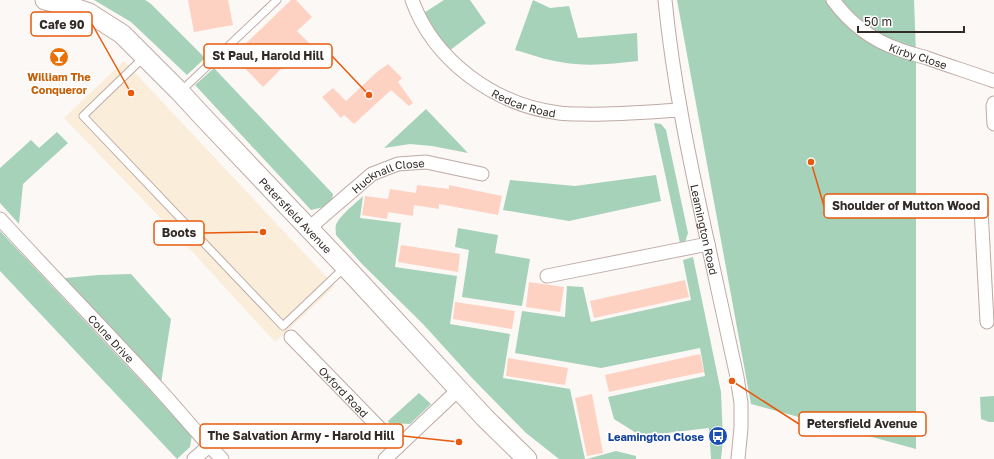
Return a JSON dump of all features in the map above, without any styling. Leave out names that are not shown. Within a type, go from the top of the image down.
[{"type":"street","name":"Petersfield Avenue","points":[[45,0],[66,2],[89,13],[122,34],[180,92],[308,229],[346,267],[458,390],[527,459]]},
{"type":"street","name":"Redcar Road","points":[[412,0],[415,9],[441,50],[465,73],[480,84],[509,100],[532,108],[559,113],[613,114],[680,110]]},
{"type":"street","name":"Leamington Road","points":[[665,0],[667,24],[680,110],[702,221],[738,384],[741,409],[738,459]]},
{"type":"street","name":"Kirby Close","points":[[833,0],[862,30],[880,41],[897,49],[916,54],[994,81]]},
{"type":"street","points":[[994,103],[994,124]]},
{"type":"street","name":"Hucknall Close","points":[[308,229],[372,174],[398,164],[426,162],[482,174]]},
{"type":"street","points":[[981,209],[988,242],[987,322]]},
{"type":"street","name":"Colne Drive","points":[[0,218],[222,459]]},
{"type":"street","points":[[547,276],[708,244]]},
{"type":"street","name":"Oxford Road","points":[[290,337],[398,447]]},
{"type":"street","points":[[385,459],[458,390]]},
{"type":"street","points":[[194,459],[209,446]]},
{"type":"lane","points":[[180,92],[277,0]]},
{"type":"lane","points":[[145,56],[83,116],[121,156],[283,326],[346,267]]},
{"type":"shaded area","points":[[124,61],[335,286],[275,342],[177,235],[64,118]]},
{"type":"green space","points":[[94,0],[145,0],[150,3],[205,58],[187,75],[131,22]]},
{"type":"green space","points":[[444,0],[470,0],[486,23],[445,54],[419,16]]},
{"type":"green space","points":[[533,0],[550,8],[569,6],[578,38],[637,33],[638,61],[599,64],[570,64],[549,60],[515,50]]},
{"type":"green space","points":[[677,0],[914,0],[916,54],[916,449],[751,404]]},
{"type":"green space","points":[[214,68],[333,194],[332,200],[324,207],[311,210],[195,85]]},
{"type":"green space","points":[[426,109],[468,153],[432,146],[410,144],[384,148]]},
{"type":"green space","points":[[654,123],[661,124],[666,130],[688,233],[685,242],[680,243]]},
{"type":"green space","points":[[57,132],[68,143],[23,184],[19,224],[0,203],[0,168],[31,140],[39,148]]},
{"type":"green space","points":[[656,175],[661,201],[569,221],[503,210],[510,180],[575,186]]},
{"type":"green space","points":[[363,196],[360,218],[401,223],[395,267],[457,276],[450,324],[510,334],[503,378],[570,389],[585,459],[559,459],[526,433],[473,379],[423,324],[362,264],[336,235],[336,226],[338,221]]},
{"type":"green space","points":[[458,228],[498,235],[495,253],[530,259],[522,306],[462,297],[469,250],[455,247]]},
{"type":"green space","points":[[0,231],[192,435],[190,447],[177,459],[0,271]]},
{"type":"green space","points":[[693,257],[721,392],[723,440],[721,459],[711,459],[709,428],[641,436],[614,419],[608,397],[705,376],[700,348],[601,368],[515,353],[522,311],[565,317],[567,286],[583,287],[591,322],[691,300],[683,260]]},
{"type":"green space","points":[[131,274],[171,319],[160,390],[55,279]]},
{"type":"green space","points":[[419,393],[431,404],[410,424],[389,423],[388,421]]},
{"type":"green space","points":[[994,396],[994,422],[989,422],[981,419],[980,397]]},
{"type":"green space","points":[[616,451],[636,456],[636,459],[587,459]]},
{"type":"building","points":[[188,0],[228,0],[233,25],[194,32]]},
{"type":"building","points":[[291,0],[296,0],[312,17],[297,31],[313,47],[290,68],[286,64],[263,87],[240,63],[243,60],[236,53]]},
{"type":"building","points":[[388,64],[402,78],[398,82],[413,103],[409,106],[391,90],[354,124],[344,115],[341,118],[322,97],[333,88],[346,101],[377,72]]},
{"type":"building","points":[[417,185],[449,189],[449,185],[502,196],[498,215],[439,204],[439,209],[414,205],[413,216],[388,212],[387,219],[362,215],[365,196],[388,199],[390,189],[416,193]]},
{"type":"building","points":[[401,245],[460,254],[458,272],[398,262]]},
{"type":"building","points":[[685,280],[689,297],[594,318],[590,301]]},
{"type":"building","points":[[529,282],[564,287],[560,312],[526,307]]},
{"type":"building","points":[[455,302],[515,311],[512,329],[453,319]]},
{"type":"building","points":[[700,354],[704,372],[609,392],[605,375]]},
{"type":"building","points":[[508,358],[568,368],[565,385],[506,376]]},
{"type":"building","points":[[592,394],[603,453],[587,456],[575,398]]},
{"type":"place","name":"William The Conqueror","points":[[59,57]]},
{"type":"place","name":"Cafe 90","points":[[131,93]]},
{"type":"place","name":"St Paul, Harold Hill","points":[[369,95]]},
{"type":"place","name":"Shoulder of Mutton Wood","points":[[811,162]]},
{"type":"place","name":"Boots","points":[[263,232]]},
{"type":"place","name":"Petersfield Avenue","points":[[732,381]]},
{"type":"place","name":"Leamington Close","points":[[718,436]]},
{"type":"place","name":"The Salvation Army - Harold Hill","points":[[459,442]]}]
